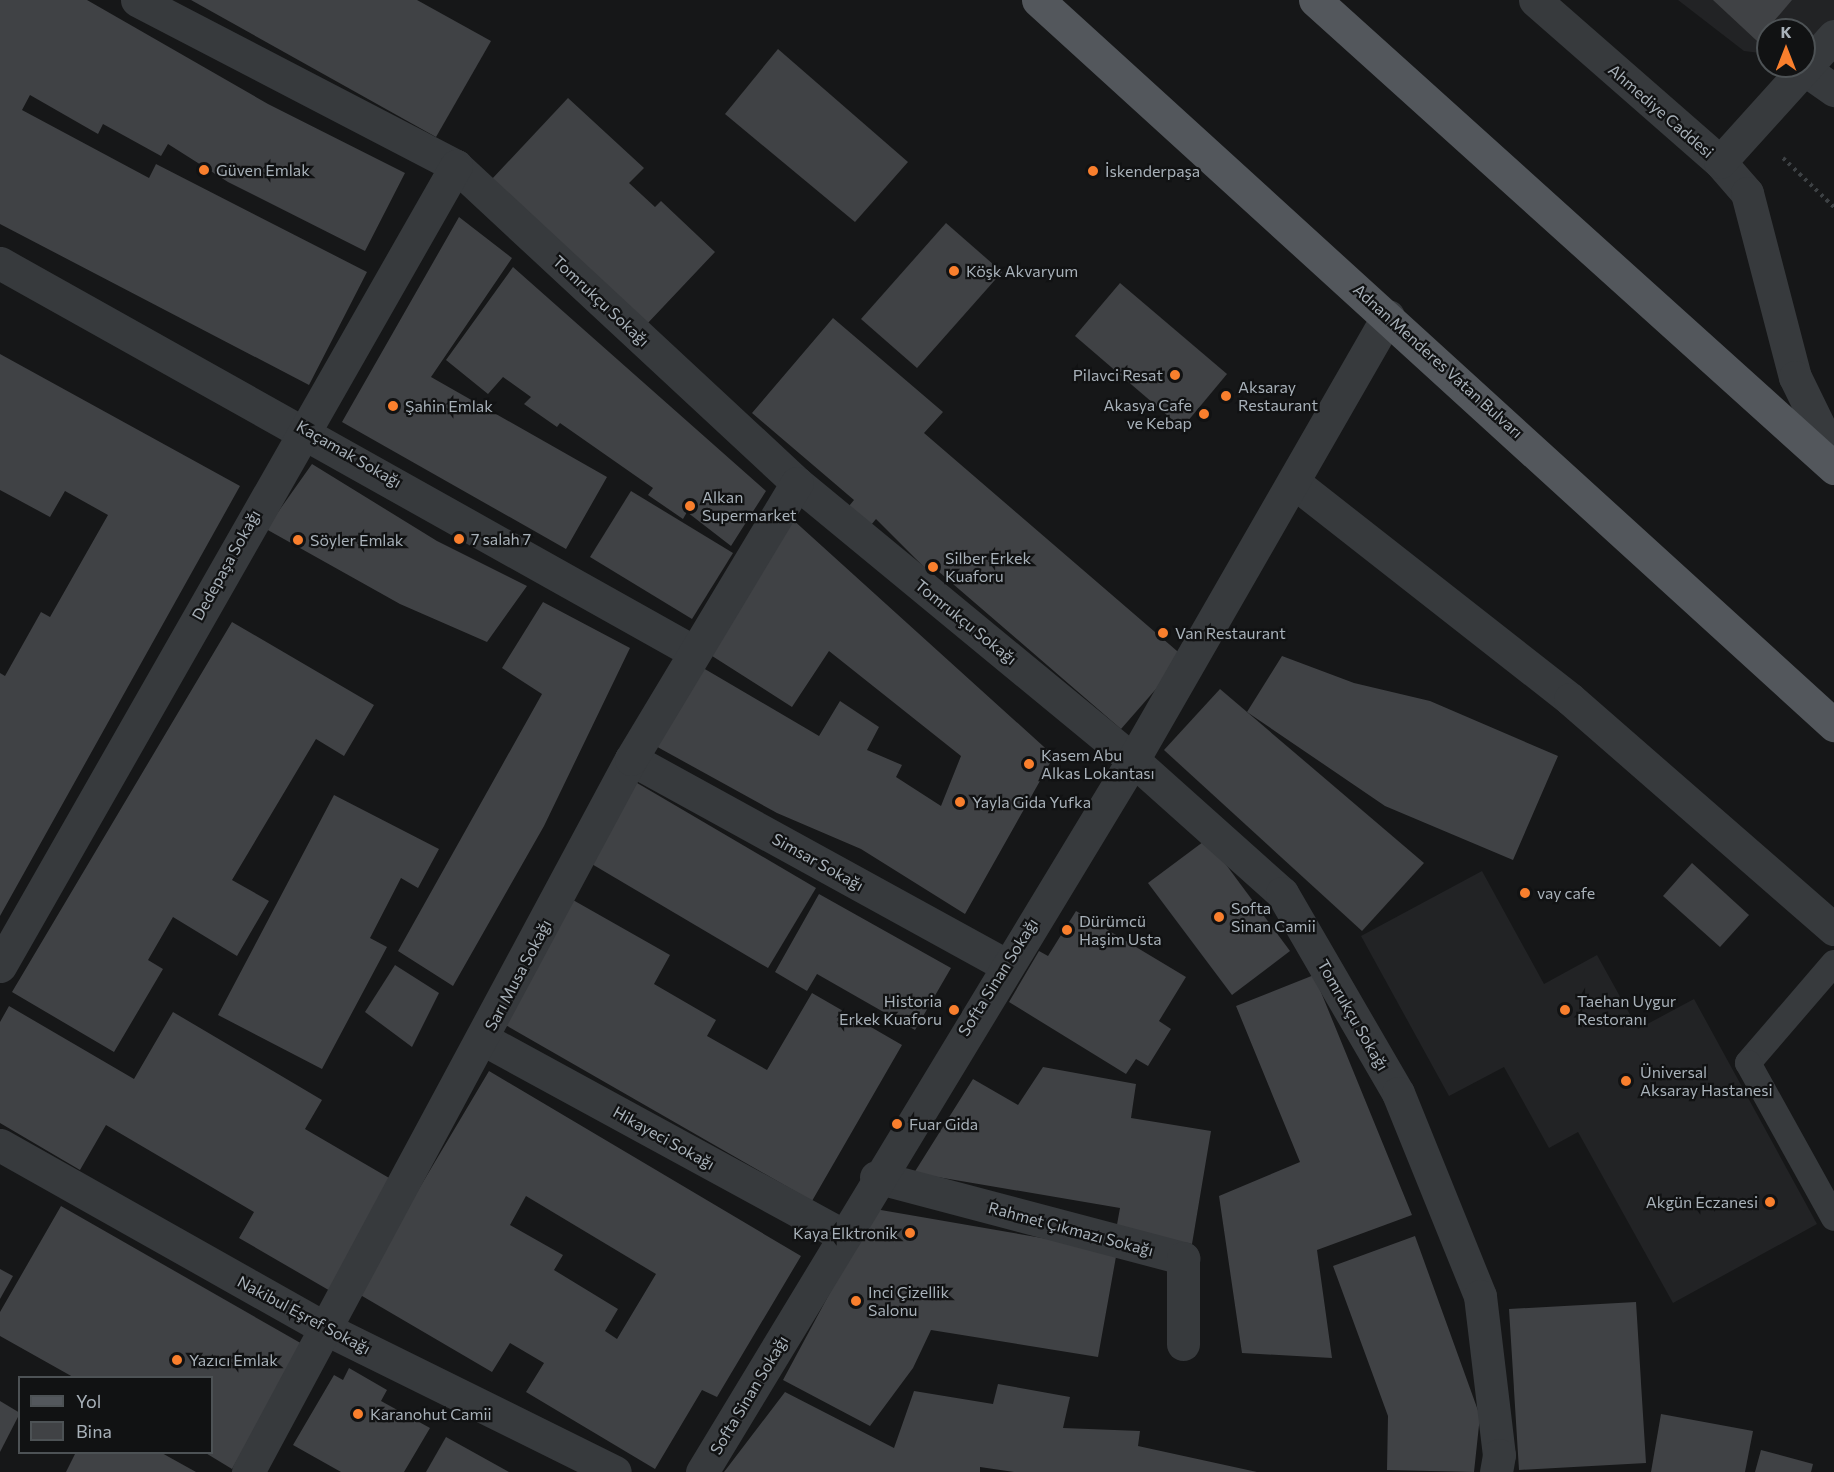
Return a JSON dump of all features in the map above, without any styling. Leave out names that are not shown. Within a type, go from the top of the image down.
[{"type":"main road","name":"Adnan Menderes Vatan Bulvarı","points":[[1038,0],[1388,316],[1834,725]]},
{"type":"main road","points":[[1315,0],[1834,468]]},
{"type":"street","name":"Tomrukçu Sokağı","points":[[137,0],[456,166],[797,483],[1133,760],[1282,892],[1398,1094],[1480,1296],[1499,1455],[1496,1472]]},
{"type":"street","name":"Ahmediye Caddesi","points":[[1535,0],[1720,162],[1795,78]]},
{"type":"street","name":"Ahmediye Caddesi","points":[[1816,55],[1834,36]]},
{"type":"street","points":[[1816,78],[1834,90]]},
{"type":"street","points":[[1720,162],[1747,193],[1795,377],[1834,457]]},
{"type":"street","name":"Dedepaşa Sokağı","points":[[0,966],[303,428],[456,166]]},
{"type":"street","name":"Kaçamak Sokağı","points":[[0,263],[303,428],[694,652]]},
{"type":"street","name":"Softa Sinan Sokağı","points":[[702,1472],[845,1236],[876,1177],[1133,760],[1296,484],[1388,316]]},
{"type":"street","name":"Sarı Musa Sokağı","points":[[248,1472],[483,1040],[631,759],[797,483]]},
{"type":"street","points":[[1296,484],[1570,699],[1834,929]]},
{"type":"street","name":"Simsar Sokağı","points":[[631,759],[1005,965]]},
{"type":"street","name":"Hikayeci Sokağı","points":[[483,1040],[845,1236]]},
{"type":"street","name":"Nakibul Eşref Sokağı","points":[[0,1145],[326,1329],[615,1472]]},
{"type":"street","name":"Rahmet Çıkmazı Sokağı","points":[[876,1177],[1183,1258],[1183,1344]]},
{"type":"lane","points":[[1834,963],[1748,1063],[1834,1218]]},
{"type":"path","points":[[1751,127],[1834,207]]},
{"type":"shaded area","points":[[1678,0],[1834,0],[1834,62],[1816,60],[1816,18],[1756,18],[1756,52],[1744,51]]},
{"type":"shaded area","name":"Üniversal Aksaray Hastanesi","points":[[1482,871],[1544,984],[1597,955],[1638,1029],[1694,999],[1817,1224],[1673,1303],[1578,1132],[1549,1148],[1504,1067],[1449,1096],[1361,936]]},
{"type":"building","points":[[0,0],[87,0],[268,104],[405,173],[365,251],[228,182],[168,144],[161,156],[103,124],[98,134],[30,95],[22,110],[149,178],[156,164],[367,272],[309,385],[0,224]]},
{"type":"building","points":[[191,0],[417,0],[491,41],[436,137]]},
{"type":"building","points":[[1713,0],[1792,0],[1777,18],[1756,18],[1756,40]]},
{"type":"building","points":[[778,49],[908,162],[855,222],[725,114]]},
{"type":"building","points":[[568,98],[644,168],[629,183],[655,207],[661,201],[715,252],[646,325],[491,180]]},
{"type":"building","points":[[459,217],[512,258],[431,377],[607,477],[566,549],[342,422]]},
{"type":"building","points":[[946,223],[1002,272],[917,368],[861,319]]},
{"type":"building","points":[[513,267],[766,491],[731,546],[687,512],[683,519],[648,495],[653,488],[560,423],[557,427],[524,404],[531,397],[503,377],[488,394],[446,360]]},
{"type":"building","points":[[1120,283],[1227,374],[1182,428],[1075,336]]},
{"type":"building","points":[[833,318],[943,412],[924,433],[1184,657],[1121,729],[931,565],[927,570],[876,519],[871,525],[849,506],[854,500],[752,413]]},
{"type":"building","points":[[0,354],[240,486],[0,916],[0,673],[5,676],[41,612],[50,617],[108,515],[65,491],[50,517],[0,490]]},
{"type":"building","points":[[312,464],[437,541],[527,586],[487,642],[400,604],[266,529]]},
{"type":"building","points":[[631,491],[733,553],[692,619],[590,557]]},
{"type":"building","points":[[791,518],[1054,756],[965,914],[861,849],[777,813],[652,744],[698,665],[819,736],[840,701],[879,727],[867,750],[902,765],[896,777],[941,806],[961,756],[829,651],[792,707],[709,654]]},
{"type":"building","points":[[543,602],[630,648],[544,826],[453,986],[398,951],[542,694],[502,668]]},
{"type":"building","points":[[232,622],[374,705],[344,756],[316,739],[232,880],[269,901],[237,956],[173,917],[148,960],[163,969],[114,1052],[12,992]]},
{"type":"building","points":[[1282,656],[1354,683],[1430,701],[1558,756],[1513,860],[1385,806],[1247,712]]},
{"type":"building","points":[[1220,689],[1424,863],[1362,931],[1164,750]]},
{"type":"building","points":[[632,780],[816,888],[768,968],[585,860]]},
{"type":"building","points":[[334,795],[439,849],[418,888],[401,878],[370,938],[387,947],[322,1069],[218,1015]]},
{"type":"building","name":"Softa Sinan Camii","points":[[1207,839],[1290,951],[1232,995],[1148,883]]},
{"type":"building","points":[[1692,863],[1749,915],[1720,947],[1663,896]]},
{"type":"building","points":[[819,894],[951,968],[915,1030],[817,974],[807,991],[775,972]]},
{"type":"building","points":[[573,900],[670,955],[654,984],[716,1020],[707,1036],[767,1070],[812,993],[902,1045],[812,1201],[502,1023]]},
{"type":"building","points":[[1076,911],[1186,977],[1159,1021],[1171,1029],[1148,1066],[1136,1059],[1126,1074],[1009,1002],[1039,951],[1048,956]]},
{"type":"building","points":[[395,965],[439,993],[412,1047],[365,1012]]},
{"type":"building","points":[[1314,975],[1412,1215],[1317,1250],[1332,1358],[1242,1353],[1219,1196],[1300,1162],[1236,1006]]},
{"type":"building","points":[[9,1006],[134,1079],[173,1012],[322,1100],[305,1129],[396,1182],[332,1292],[239,1238],[254,1212],[106,1125],[80,1170],[0,1123],[0,1022]]},
{"type":"building","points":[[1043,1067],[1136,1084],[1131,1118],[1211,1131],[1192,1244],[1116,1230],[1120,1208],[914,1173],[973,1079],[1018,1105]]},
{"type":"building","points":[[489,1071],[801,1256],[717,1397],[702,1390],[655,1469],[526,1392],[544,1363],[510,1343],[492,1372],[357,1293]],"holes":[[[526,1196],[656,1274],[617,1339],[605,1331],[618,1309],[554,1270],[563,1255],[510,1225]]]},
{"type":"building","points":[[61,1206],[304,1345],[232,1469],[207,1454],[213,1454],[213,1376],[71,1376],[0,1336],[0,1312]]},
{"type":"building","points":[[875,1209],[1117,1251],[1098,1357],[931,1330],[913,1368],[870,1426],[783,1380]]},
{"type":"building","points":[[1415,1236],[1480,1416],[1474,1472],[1387,1470],[1388,1416],[1333,1266]]},
{"type":"building","points":[[0,1269],[13,1276],[0,1299]]},
{"type":"building","points":[[1636,1302],[1646,1463],[1519,1470],[1509,1309]]},
{"type":"building","name":"Karanohut Camii","points":[[349,1368],[387,1390],[381,1401],[430,1428],[404,1472],[341,1472],[293,1445],[334,1375],[343,1380]]},
{"type":"building","points":[[998,1384],[1070,1397],[1063,1428],[1140,1431],[1138,1446],[1257,1472],[1014,1472],[980,1467],[980,1472],[724,1472],[785,1392],[894,1448],[914,1391],[993,1404]]},
{"type":"building","points":[[0,1401],[18,1412],[18,1417],[0,1452]]},
{"type":"building","points":[[1661,1414],[1753,1431],[1745,1472],[1651,1472]]},
{"type":"building","points":[[446,1437],[509,1472],[426,1472]]},
{"type":"building","points":[[1761,1450],[1813,1464],[1811,1472],[1755,1472]]},
{"type":"building","points":[[75,1454],[164,1454],[196,1472],[66,1472]]},
{"type":"place","name":"Güven Emlak","points":[[204,170]]},
{"type":"place","name":"İskenderpaşa","points":[[1093,171]]},
{"type":"place","name":"Köşk Akvaryum","points":[[954,271]]},
{"type":"place","name":"Pilavci Resat","points":[[1175,375]]},
{"type":"place","name":"Aksaray Restaurant","points":[[1226,396]]},
{"type":"place","name":"Şahin Emlak","points":[[393,406]]},
{"type":"place","name":"Akasya Cafe ve Kebap","points":[[1204,414]]},
{"type":"place","name":"Alkan Supermarket","points":[[690,506]]},
{"type":"place","name":"7 salah 7","points":[[459,539]]},
{"type":"place","name":"Söyler Emlak","points":[[298,540]]},
{"type":"place","name":"Silber Erkek Kuaforu","points":[[933,567]]},
{"type":"place","name":"Van Restaurant","points":[[1163,633]]},
{"type":"place","name":"Kasem Abu Alkas Lokantası","points":[[1029,764]]},
{"type":"place","name":"Yayla Gida Yufka","points":[[960,802]]},
{"type":"place","name":"vay cafe","points":[[1525,893]]},
{"type":"place","name":"Softa Sinan Camii","points":[[1219,917]]},
{"type":"place","name":"Dürümcü Haşim Usta","points":[[1067,930]]},
{"type":"place","name":"Historia Erkek Kuaforu","points":[[954,1010]]},
{"type":"place","name":"Taehan Uygur Restoranı","points":[[1565,1010]]},
{"type":"place","name":"Üniversal Aksaray Hastanesi","points":[[1626,1081]]},
{"type":"place","name":"Fuar Gida","points":[[897,1124]]},
{"type":"place","name":"Akgün Eczanesi","points":[[1770,1202]]},
{"type":"place","name":"Kaya Elktronik","points":[[910,1233]]},
{"type":"place","name":"Inci Çizellik Salonu","points":[[856,1301]]},
{"type":"place","name":"Yazıcı Emlak","points":[[177,1360]]},
{"type":"place","name":"Karanohut Camii","points":[[358,1414]]}]
